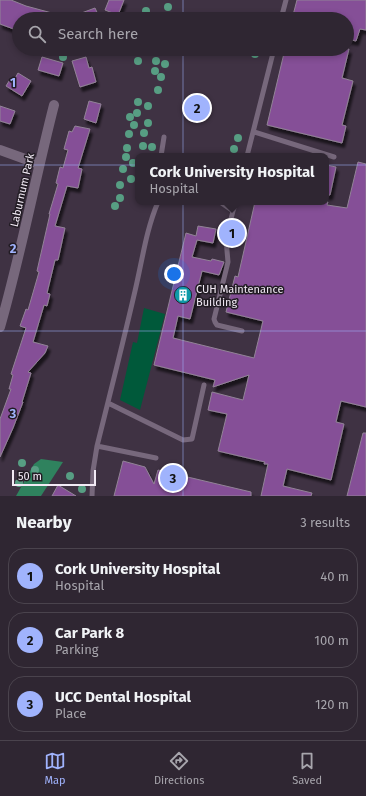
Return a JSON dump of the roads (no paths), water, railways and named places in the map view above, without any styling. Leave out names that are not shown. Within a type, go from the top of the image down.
[{"type":"street","name":"Laburnum Park","points":[[0,327],[13,283],[39,164],[54,105]]},
{"type":"street","points":[[0,150],[39,164]]},
{"type":"lane","points":[[283,12],[286,0]]},
{"type":"lane","points":[[249,153],[272,56]]},
{"type":"lane","points":[[254,132],[321,153]]},
{"type":"lane","points":[[161,153],[164,137]]},
{"type":"lane","points":[[329,155],[334,157]]},
{"type":"lane","points":[[92,496],[93,471],[97,446],[148,234],[157,205]]},
{"type":"lane","points":[[224,205],[233,211]]},
{"type":"lane","points":[[235,205],[226,239],[228,262],[215,322],[217,325],[242,331]]},
{"type":"lane","points":[[108,403],[184,440],[192,439],[204,385]]},
{"type":"lane","points":[[97,446],[156,458]]},
{"type":"place","name":"Car Park 8","points":[[197,108]]},
{"type":"place","name":"Cork University Hospital","points":[[232,233]]},
{"type":"place","name":"CUH Maintenance Building","points":[[183,295]]},
{"type":"place","name":"UCC Dental Hospital","points":[[173,478]]}]
